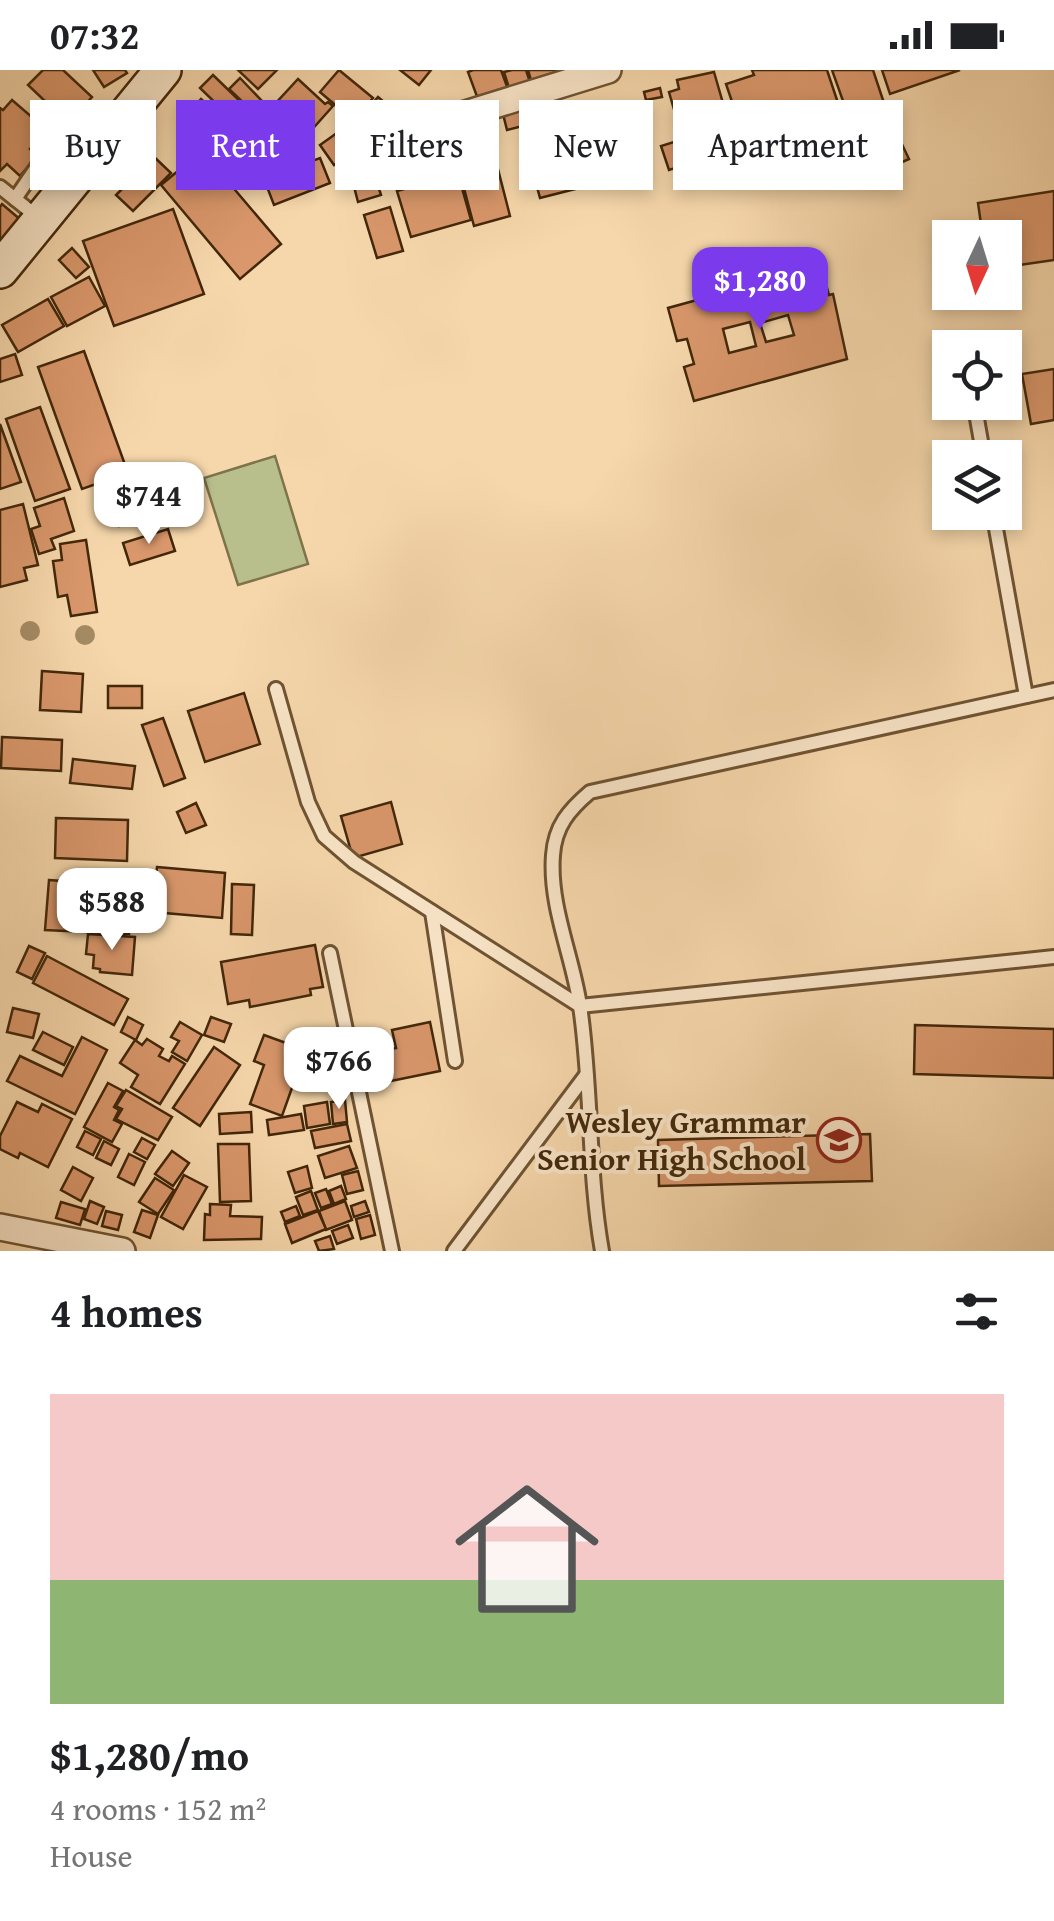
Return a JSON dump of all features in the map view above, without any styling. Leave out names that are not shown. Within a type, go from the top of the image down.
[{"type":"main road","points":[[0,270],[29,210],[162,70]]},
{"type":"street","points":[[499,104],[608,70]]},
{"type":"street","points":[[0,1228],[122,1251]]},
{"type":"lane","points":[[0,187],[29,210],[35,190]]},
{"type":"lane","points":[[997,530],[1026,696]]},
{"type":"lane","points":[[276,689],[308,802],[324,836],[354,862],[580,1006],[1054,957]]},
{"type":"lane","points":[[602,1251],[580,1006],[553,884],[552,856],[557,829],[572,807],[590,792],[1054,690]]},
{"type":"lane","points":[[432,912],[455,1061]]},
{"type":"lane","points":[[330,953],[392,1251]]},
{"type":"lane","points":[[454,1251],[586,1076]]},
{"type":"green space","points":[[275,456],[308,564],[238,585],[204,478]]},
{"type":"building","points":[[43,70],[63,70],[92,97],[44,100],[28,85]]},
{"type":"building","points":[[93,70],[125,70],[127,73],[104,87]]},
{"type":"building","points":[[238,70],[277,70],[258,89]]},
{"type":"building","points":[[339,70],[373,98],[335,100],[335,105],[320,92]]},
{"type":"building","points":[[400,70],[431,70],[419,85]]},
{"type":"building","points":[[501,70],[509,92],[478,100],[468,72]]},
{"type":"building","points":[[526,70],[530,82],[509,88],[504,72]]},
{"type":"building","points":[[528,70],[563,70],[531,80]]},
{"type":"building","points":[[752,70],[827,70],[837,100],[731,100],[726,84],[754,75]]},
{"type":"building","points":[[832,70],[873,70],[883,100],[843,100]]},
{"type":"building","points":[[882,70],[960,70],[890,94]]},
{"type":"building","points":[[714,72],[722,100],[673,100],[673,106],[669,92],[679,89],[677,80]]},
{"type":"building","points":[[213,75],[239,100],[212,100],[200,88]]},
{"type":"building","points":[[240,78],[261,100],[240,100],[229,89]]},
{"type":"building","points":[[298,79],[325,104],[333,106],[315,126],[315,100],[279,100]]},
{"type":"building","points":[[660,88],[662,97],[646,100],[644,92]]},
{"type":"building","points":[[12,100],[30,115],[30,164],[20,176],[7,164],[0,171],[0,108],[3,110]]},
{"type":"building","points":[[519,110],[519,127],[507,130],[503,114]]},
{"type":"building","points":[[335,134],[335,164],[334,165],[320,145]]},
{"type":"building","points":[[673,142],[673,169],[669,170],[661,146]]},
{"type":"building","points":[[320,158],[330,183],[315,189],[315,160]]},
{"type":"building","points":[[156,159],[171,173],[156,188]]},
{"type":"building","points":[[176,173],[176,190],[235,190],[281,244],[240,279],[161,185]]},
{"type":"building","points":[[499,173],[510,216],[474,226],[464,190],[499,190]]},
{"type":"building","points":[[121,190],[154,190],[133,211],[116,195]]},
{"type":"building","points":[[268,190],[312,190],[274,205]]},
{"type":"building","points":[[355,190],[379,190],[381,195],[358,202]]},
{"type":"building","points":[[463,190],[471,220],[411,237],[397,191]]},
{"type":"building","points":[[538,190],[571,190],[540,198]]},
{"type":"building","points":[[1054,191],[1054,260],[1022,265],[1022,220],[980,220],[978,203]]},
{"type":"building","points":[[2,204],[22,221],[0,248],[0,207]]},
{"type":"building","points":[[390,207],[403,251],[377,258],[364,215]]},
{"type":"building","points":[[173,209],[204,294],[114,326],[83,241]]},
{"type":"building","points":[[72,248],[89,267],[76,278],[59,260]]},
{"type":"building","points":[[821,266],[829,295],[833,294],[847,359],[694,401],[684,367],[694,364],[687,339],[677,341],[668,308],[752,285],[750,278],[788,267],[790,274]],"holes":[[[788,315],[794,335],[766,342],[760,323]],[[750,322],[756,346],[729,353],[723,329]]]},
{"type":"building","points":[[89,277],[105,306],[67,326],[51,297]]},
{"type":"building","points":[[48,299],[64,326],[18,352],[2,325]]},
{"type":"building","points":[[84,351],[128,473],[82,489],[38,367]]},
{"type":"building","points":[[15,354],[22,375],[0,382],[0,359]]},
{"type":"building","points":[[1054,369],[1054,420],[1031,424],[1022,374]]},
{"type":"building","points":[[40,407],[70,489],[35,501],[6,419]]},
{"type":"building","points":[[0,424],[21,482],[0,489]]},
{"type":"building","points":[[64,498],[74,531],[51,539],[55,549],[39,554],[31,529],[40,526],[34,508]]},
{"type":"building","points":[[131,501],[137,521],[119,526],[113,507]]},
{"type":"building","points":[[23,504],[38,565],[24,568],[27,580],[0,587],[0,510]]},
{"type":"building","points":[[168,529],[175,551],[130,565],[123,543]]},
{"type":"building","points":[[86,540],[97,612],[71,616],[67,595],[58,597],[53,561],[62,560],[60,544]]},
{"type":"building","points":[[42,671],[83,674],[81,712],[40,710]]},
{"type":"building","points":[[108,686],[142,686],[142,708],[108,708]]},
{"type":"building","points":[[244,693],[260,744],[205,762],[188,711]]},
{"type":"building","points":[[163,718],[185,778],[164,786],[142,725]]},
{"type":"building","points":[[2,737],[62,740],[61,771],[1,768]]},
{"type":"building","points":[[73,759],[135,766],[132,789],[70,783]]},
{"type":"building","points":[[391,802],[402,844],[353,858],[341,816]]},
{"type":"building","points":[[196,803],[206,825],[186,833],[177,812]]},
{"type":"building","points":[[56,818],[128,820],[127,861],[55,858]]},
{"type":"building","points":[[157,867],[225,873],[222,918],[153,912]]},
{"type":"building","points":[[49,880],[133,886],[129,934],[45,930]]},
{"type":"building","points":[[232,884],[254,885],[252,935],[231,934]]},
{"type":"building","points":[[88,934],[135,937],[132,975],[93,968],[94,955],[86,954]]},
{"type":"building","points":[[315,945],[323,987],[310,989],[311,995],[250,1007],[249,1000],[228,1004],[221,962]]},
{"type":"building","points":[[29,946],[45,953],[32,979],[17,972]]},
{"type":"building","points":[[47,956],[128,999],[114,1025],[33,983]]},
{"type":"building","points":[[13,1008],[39,1014],[33,1038],[7,1032]]},
{"type":"building","points":[[128,1017],[143,1025],[136,1040],[121,1032]]},
{"type":"building","points":[[211,1017],[231,1024],[224,1042],[204,1035]]},
{"type":"building","points":[[180,1022],[202,1035],[187,1061],[172,1052],[179,1041],[171,1037]]},
{"type":"building","points":[[430,1022],[440,1071],[381,1083],[375,1052],[396,1048],[392,1030]]},
{"type":"building","points":[[915,1025],[1054,1029],[1054,1078],[914,1074]]},
{"type":"building","points":[[43,1032],[73,1047],[64,1065],[33,1050]]},
{"type":"building","points":[[264,1035],[311,1052],[282,1116],[250,1104],[264,1065],[254,1061]]},
{"type":"building","points":[[82,1037],[107,1050],[75,1114],[7,1081],[20,1056],[62,1076]]},
{"type":"building","points":[[147,1039],[163,1049],[159,1056],[169,1061],[172,1056],[185,1064],[160,1104],[131,1087],[138,1075],[120,1063],[135,1040],[142,1045]]},
{"type":"building","points":[[214,1047],[240,1065],[200,1126],[173,1108]]},
{"type":"building","points":[[108,1083],[123,1091],[114,1107],[119,1110],[114,1120],[122,1124],[112,1142],[84,1127]]},
{"type":"building","points":[[126,1090],[172,1117],[158,1140],[116,1119],[122,1109],[116,1106]]},
{"type":"building","points":[[345,1100],[347,1122],[333,1124],[331,1102]]},
{"type":"building","points":[[17,1102],[38,1112],[42,1104],[72,1119],[48,1167],[20,1153],[18,1158],[0,1149],[0,1136]]},
{"type":"building","points":[[327,1102],[330,1124],[307,1128],[304,1106]]},
{"type":"building","points":[[251,1112],[252,1132],[220,1134],[219,1114]]},
{"type":"building","points":[[301,1114],[304,1130],[269,1135],[267,1120]]},
{"type":"building","points":[[347,1124],[351,1141],[315,1148],[311,1131]]},
{"type":"building","points":[[85,1131],[101,1139],[93,1155],[77,1147]]},
{"type":"building","points":[[870,1134],[872,1181],[659,1186],[658,1140]]},
{"type":"building","points":[[142,1138],[155,1145],[147,1159],[134,1152]]},
{"type":"building","points":[[104,1141],[119,1149],[111,1165],[96,1158]]},
{"type":"building","points":[[218,1144],[249,1144],[251,1201],[220,1202]]},
{"type":"building","points":[[349,1146],[357,1168],[325,1178],[318,1156]]},
{"type":"building","points":[[172,1151],[189,1163],[173,1186],[155,1174]]},
{"type":"building","points":[[129,1154],[145,1162],[134,1185],[118,1177]]},
{"type":"building","points":[[307,1166],[312,1188],[295,1193],[288,1172]]},
{"type":"building","points":[[73,1167],[93,1178],[81,1201],[61,1190]]},
{"type":"building","points":[[358,1171],[363,1190],[347,1194],[342,1175]]},
{"type":"building","points":[[184,1175],[207,1187],[183,1229],[161,1217]]},
{"type":"building","points":[[155,1178],[174,1190],[158,1214],[139,1202]]},
{"type":"building","points":[[341,1186],[346,1199],[334,1204],[329,1191]]},
{"type":"building","points":[[326,1189],[332,1204],[321,1208],[315,1193]]},
{"type":"building","points":[[311,1191],[318,1210],[303,1215],[296,1197]]},
{"type":"building","points":[[90,1201],[104,1207],[97,1224],[84,1219]]},
{"type":"building","points":[[345,1201],[352,1220],[326,1230],[319,1211]]},
{"type":"building","points":[[365,1201],[369,1212],[354,1217],[351,1206]]},
{"type":"building","points":[[61,1202],[85,1209],[80,1225],[56,1218]]},
{"type":"building","points":[[210,1204],[231,1205],[230,1216],[262,1217],[261,1239],[204,1240],[205,1214],[210,1215]]},
{"type":"building","points":[[296,1206],[300,1216],[285,1222],[281,1212]]},
{"type":"building","points":[[142,1210],[158,1215],[150,1238],[134,1232]]},
{"type":"building","points":[[106,1211],[122,1215],[118,1230],[102,1226]]},
{"type":"building","points":[[318,1211],[326,1229],[292,1243],[285,1224]]},
{"type":"building","points":[[370,1215],[375,1235],[361,1239],[356,1219]]},
{"type":"building","points":[[348,1225],[353,1238],[337,1244],[332,1231]]},
{"type":"building","points":[[330,1236],[334,1249],[319,1251],[315,1241]]},
{"type":"place","name":"Wesley Grammar Senior High School","points":[[839,1140]]}]
